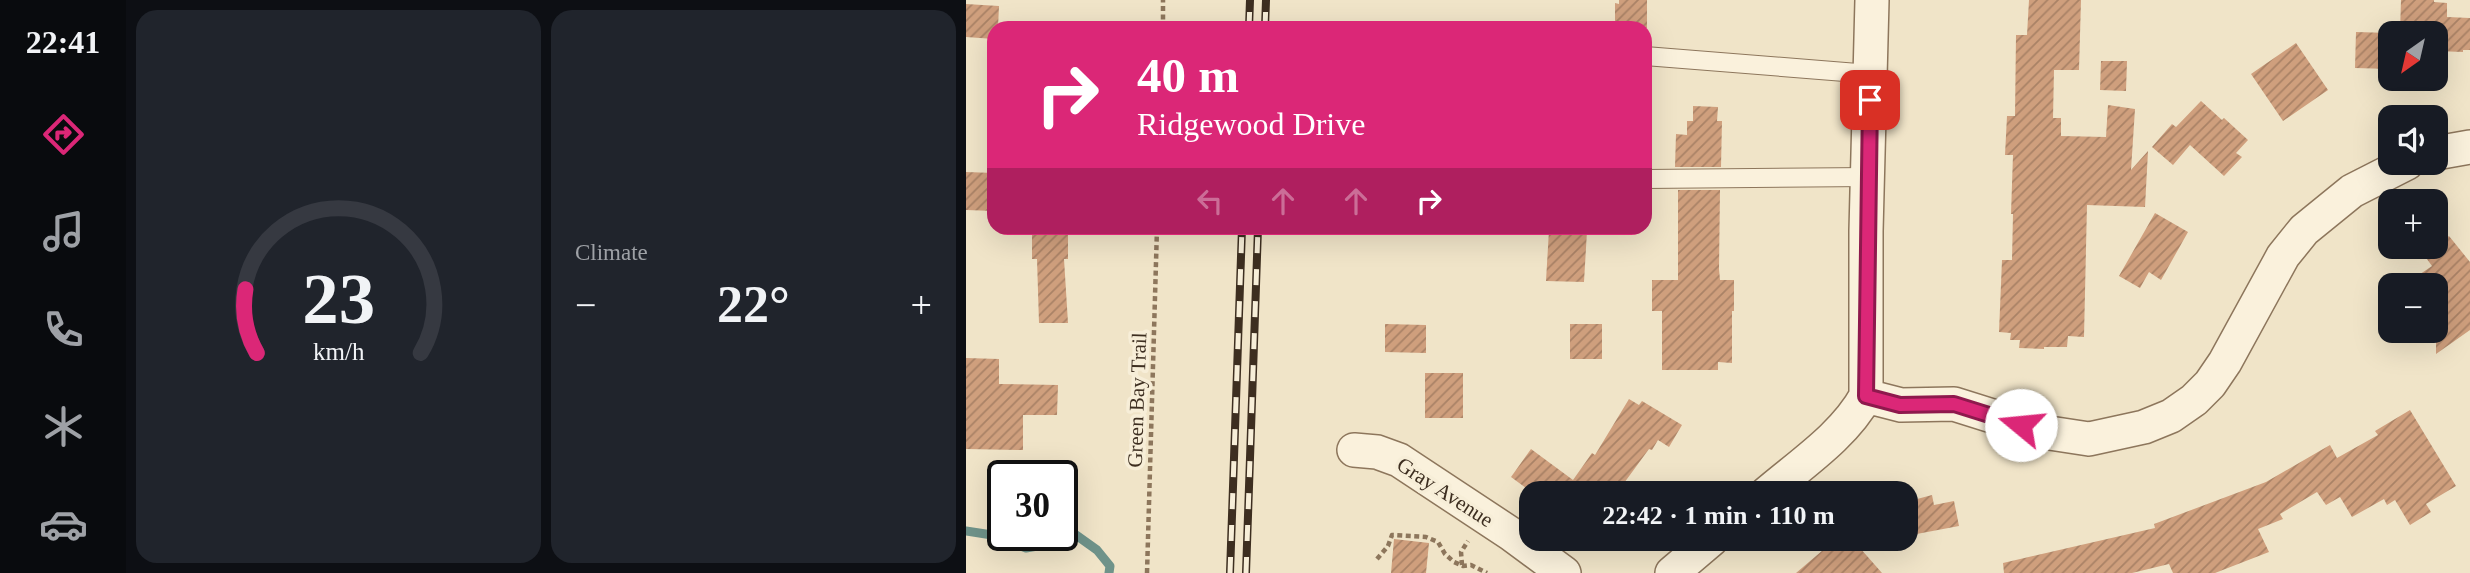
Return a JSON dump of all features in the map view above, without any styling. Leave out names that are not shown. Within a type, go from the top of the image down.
[{"type":"street","points":[[1781,481],[1856,414],[1866,396],[1872,0]]},
{"type":"street","points":[[2448,151],[2470,146]]},
{"type":"street","points":[[1866,396],[1900,405],[1954,404],[2043,432],[2089,439],[2144,426],[2171,416],[2194,400],[2210,384],[2225,362],[2283,256],[2304,230],[2352,191],[2383,175]]},
{"type":"street","name":"Gray Avenue","points":[[1354,450],[1377,452],[1399,460],[1511,534],[1564,573]]},
{"type":"street","points":[[1672,573],[1698,551]]},
{"type":"lane","points":[[1652,57],[1870,74]]},
{"type":"lane","points":[[1652,179],[1869,177]]},
{"type":"path","points":[[1163,0],[1163,21]]},
{"type":"path","name":"Green Bay Trail","points":[[1147,573],[1157,235]]},
{"type":"path","points":[[1377,559],[1388,546],[1392,535],[1426,537],[1437,542],[1445,554],[1463,566],[1471,565],[1487,573]]},
{"type":"path","points":[[1463,566],[1461,552],[1470,538]]},
{"type":"building","points":[[1619,0],[1647,0],[1647,21],[1615,21],[1615,3],[1619,4]]},
{"type":"building","points":[[2029,0],[2081,0],[2079,70],[2054,70],[2053,118],[2061,118],[2061,136],[2106,137],[2108,105],[2135,109],[2131,170],[2148,151],[2145,207],[2087,205],[2084,337],[2068,336],[2067,347],[2044,349],[2019,348],[2020,340],[2010,340],[2011,333],[1999,332],[2002,260],[2012,260],[2013,155],[2005,155],[2007,116],[2015,116],[2016,35],[2027,35]]},
{"type":"building","points":[[2401,0],[2434,0],[2447,3],[2447,17],[2470,18],[2470,50],[2448,51],[2448,21],[2400,21]]},
{"type":"building","points":[[966,4],[999,6],[998,21],[987,21],[987,38],[966,37]]},
{"type":"building","points":[[2356,32],[2378,33],[2378,69],[2355,68]]},
{"type":"building","points":[[2296,43],[2328,90],[2283,121],[2251,74]]},
{"type":"building","points":[[2101,61],[2127,61],[2126,91],[2100,90]]},
{"type":"building","points":[[2201,101],[2248,140],[2236,153],[2242,157],[2224,176],[2190,145],[2173,165],[2152,147],[2172,124],[2176,127]]},
{"type":"building","points":[[1693,106],[1718,107],[1717,121],[1722,121],[1721,167],[1675,167],[1676,134],[1687,135],[1687,121],[1693,121]]},
{"type":"building","points":[[966,172],[987,173],[987,211],[966,210]]},
{"type":"building","points":[[1678,190],[1720,190],[1720,280],[1734,280],[1734,311],[1732,363],[1718,362],[1718,370],[1662,370],[1662,311],[1652,311],[1652,280],[1678,280]]},
{"type":"building","points":[[2155,213],[2188,232],[2161,280],[2149,272],[2140,288],[2119,276]]},
{"type":"building","points":[[1032,235],[1068,235],[1068,259],[1064,259],[1068,323],[1039,323],[1037,259],[1032,259]]},
{"type":"building","points":[[1549,235],[1587,235],[1584,282],[1546,281]]},
{"type":"building","points":[[2448,237],[2470,262],[2470,330],[2436,354],[2436,343],[2448,343],[2448,273],[2422,273],[2432,266],[2427,259],[2448,259]]},
{"type":"building","points":[[1385,324],[1426,325],[1426,353],[1385,352]]},
{"type":"building","points":[[1570,324],[1602,324],[1602,359],[1570,359]]},
{"type":"building","points":[[966,358],[999,359],[999,384],[1058,385],[1057,415],[1023,415],[1023,450],[966,449]]},
{"type":"building","points":[[1425,373],[1463,373],[1463,418],[1425,418]]},
{"type":"building","points":[[1629,399],[1639,405],[1642,401],[1682,425],[1669,447],[1658,440],[1626,481],[1519,483],[1511,477],[1531,449],[1573,480],[1592,453],[1595,455]]},
{"type":"building","points":[[2410,410],[2456,486],[2426,504],[2431,512],[2410,525],[2395,500],[2387,505],[2384,499],[2352,517],[2340,497],[2326,505],[2317,492],[2280,514],[2283,519],[2258,529],[2269,552],[2215,573],[2173,573],[2169,564],[2132,573],[2004,573],[2003,563],[2155,528],[2154,524],[2266,482],[2330,445],[2337,458],[2378,435],[2375,431]]},
{"type":"building","points":[[1932,495],[1934,505],[1954,501],[1959,526],[1918,534],[1918,499]]},
{"type":"building","points":[[1394,539],[1429,543],[1426,573],[1391,573]]},
{"type":"building","points":[[1822,551],[1863,551],[1882,573],[1796,573]]},
{"type":"waterway","points":[[966,531],[992,535],[1026,548],[1076,535],[1097,550],[1110,566],[1109,573]]},
{"type":"railway","points":[[1249,21],[1250,0]]},
{"type":"railway","points":[[1265,21],[1266,0]]},
{"type":"railway","points":[[1230,573],[1242,235]]},
{"type":"railway","points":[[1246,573],[1258,235]]},
{"type":"route","points":[[1870,100],[1866,396],[1900,405],[1954,404],[2021,425]]}]
